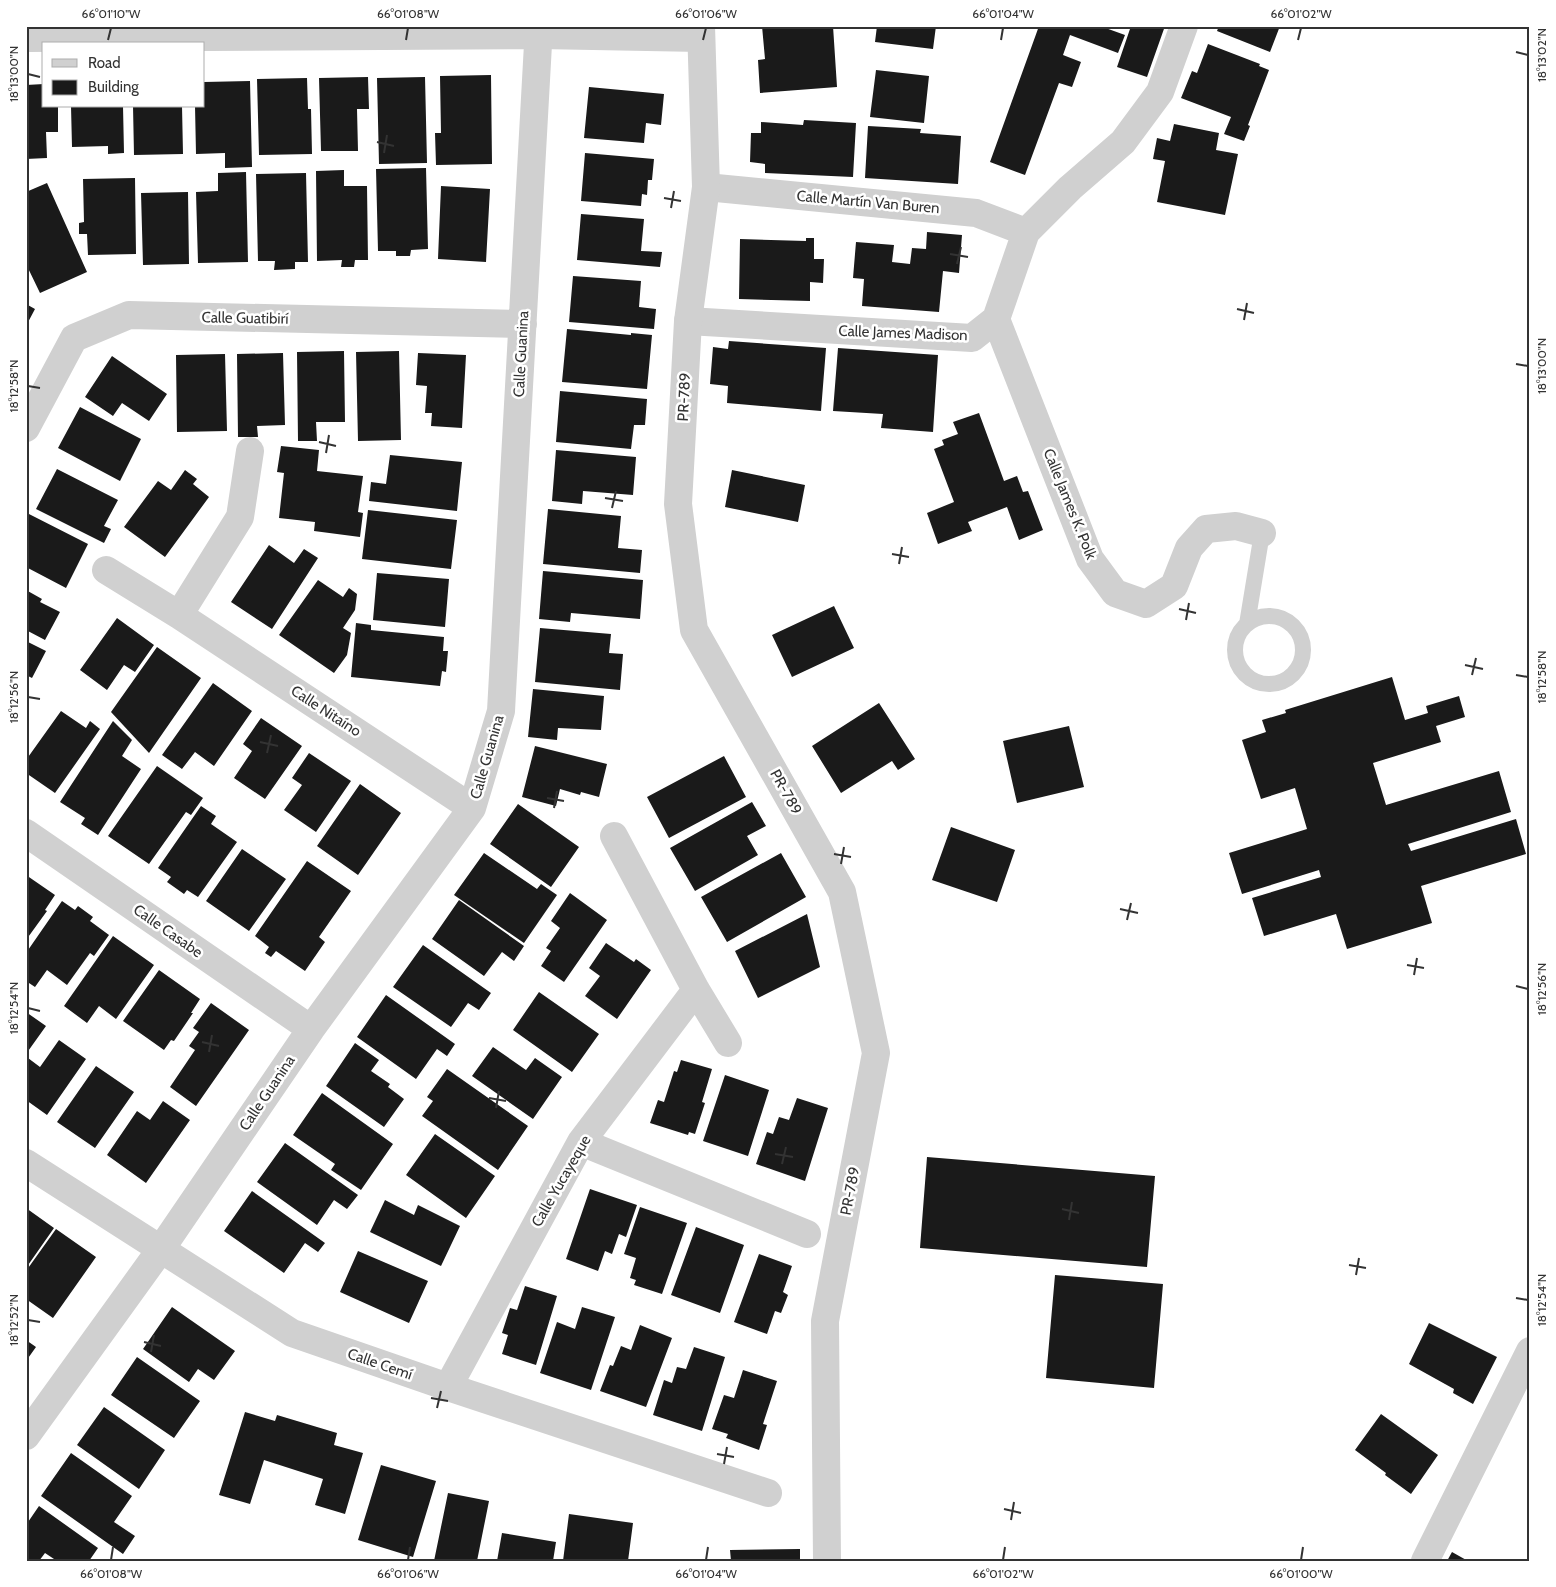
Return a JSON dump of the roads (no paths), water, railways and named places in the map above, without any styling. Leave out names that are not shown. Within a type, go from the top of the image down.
[{"type":"street","points":[[996,319],[1026,232],[1070,188],[1124,142],[1160,92],[1184,26]]},
{"type":"street","points":[[26,38],[539,30],[701,32]]},
{"type":"street","name":"Calle Guanina","points":[[26,1436],[161,1249],[311,1029],[472,808],[501,711],[539,30]]},
{"type":"street","name":"PR-789","points":[[701,32],[706,187],[688,321],[678,504],[694,630],[842,892],[876,1053],[825,1321],[827,1561]]},
{"type":"street","name":"Calle Martín Van Buren","points":[[706,187],[976,213],[1026,232]]},
{"type":"street","name":"Calle Guatibirí","points":[[26,428],[74,338],[129,315],[523,324]]},
{"type":"street","name":"Calle James Madison","points":[[688,321],[972,338],[996,319]]},
{"type":"street","name":"Calle James K. Polk","points":[[996,319],[1090,559],[1115,593],[1146,604],[1174,586],[1189,548],[1206,529],[1236,526],[1262,533]]},
{"type":"street","points":[[179,615],[240,517],[250,451]]},
{"type":"street","name":"Calle Nitaíno","points":[[106,570],[179,615],[472,808]]},
{"type":"street","name":"Calle Casabe","points":[[26,832],[311,1029]]},
{"type":"street","points":[[614,836],[696,990],[728,1042]]},
{"type":"street","name":"Calle Yucayeque","points":[[448,1388],[581,1142],[696,990]]},
{"type":"street","points":[[581,1142],[807,1234]]},
{"type":"street","name":"Calle Cemí","points":[[26,1163],[292,1333],[448,1388],[768,1494]]},
{"type":"street","points":[[1425,1561],[1530,1351]]},
{"type":"lane","points":[[1247,624],[1267,616],[1279,617],[1290,623],[1298,631],[1303,653],[1300,664],[1293,674],[1284,680],[1262,683],[1252,679],[1244,672],[1237,658],[1236,642],[1247,624],[1262,533]]}]
